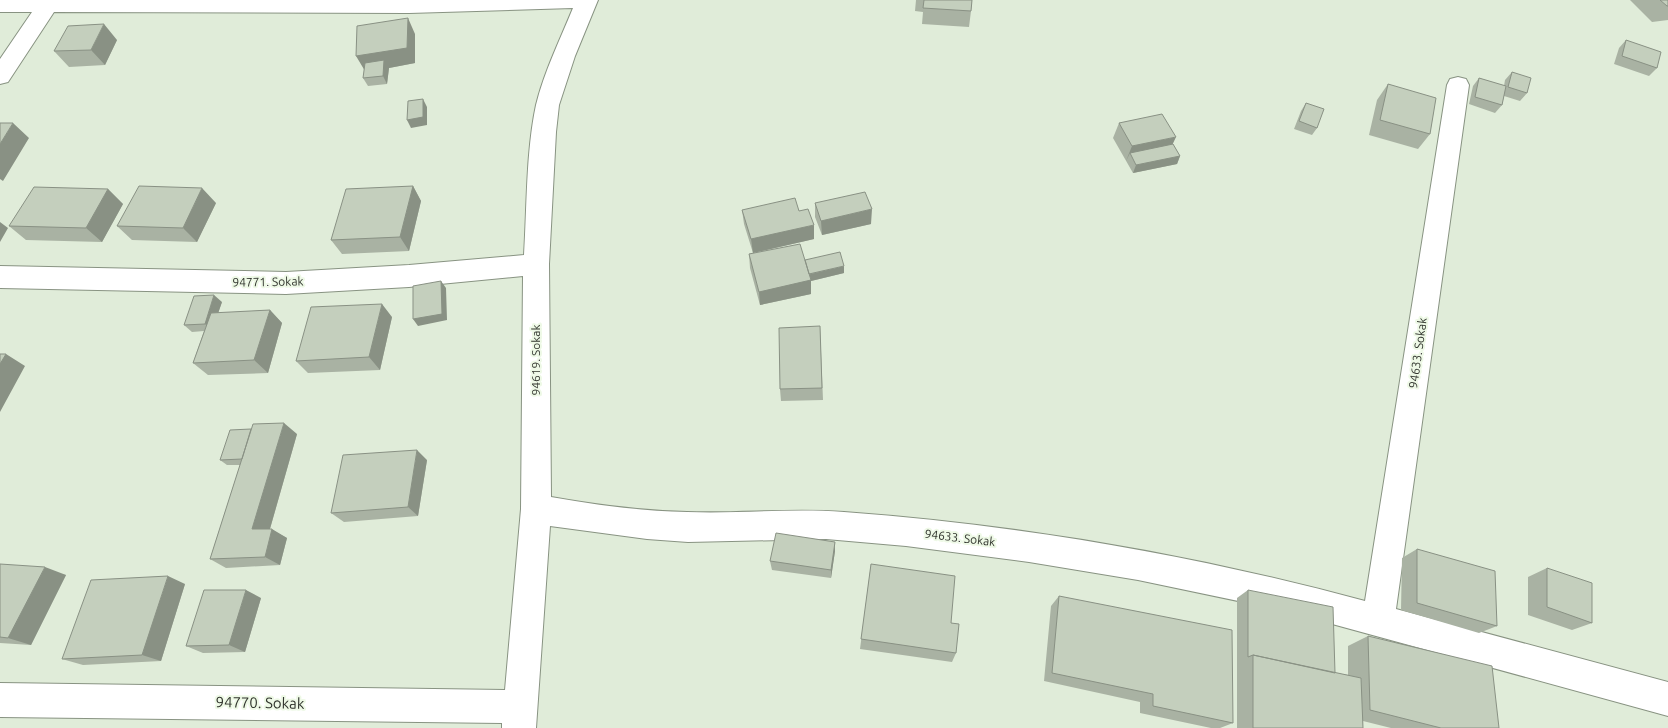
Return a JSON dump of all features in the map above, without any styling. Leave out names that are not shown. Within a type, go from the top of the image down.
[{"type":"street","points":[[0,5],[251,3],[409,6],[587,0]]},
{"type":"street","name":"94619. Sokak","points":[[520,717],[536,509],[536,264],[544,132],[548,105],[564,56],[587,0]]},
{"type":"street","points":[[0,76],[47,6]]},
{"type":"street","name":"94633. Sokak","points":[[1378,621],[1458,85]]},
{"type":"street","name":"94771. Sokak","points":[[0,277],[286,283],[409,276],[536,264]]},
{"type":"street","name":"94633. Sokak","points":[[536,509],[600,520],[647,525],[688,527],[826,525],[906,531],[1019,546],[1217,579],[1282,594],[1668,699]]},
{"type":"street","name":"94770. Sokak","points":[[0,700],[520,717]]},
{"type":"building","points":[[924,0],[972,0],[971,11],[923,8]]},
{"type":"building","points":[[1660,0],[1668,0],[1668,6],[1667,6]]},
{"type":"building","points":[[408,18],[407,48],[356,56],[357,26]]},
{"type":"building","points":[[104,24],[91,50],[54,51],[68,26]]},
{"type":"building","points":[[1626,40],[1661,52],[1657,68],[1622,56]]},
{"type":"building","points":[[384,60],[383,76],[363,78],[365,63]]},
{"type":"building","points":[[1512,72],[1531,78],[1527,93],[1508,87]]},
{"type":"building","points":[[1479,78],[1506,86],[1502,105],[1475,97]]},
{"type":"building","points":[[1388,84],[1436,98],[1430,134],[1380,120]]},
{"type":"building","points":[[423,99],[423,117],[407,120],[408,101]]},
{"type":"building","points":[[1306,103],[1324,109],[1317,128],[1299,121]]},
{"type":"building","points":[[1162,114],[1176,137],[1132,146],[1119,123]]},
{"type":"building","points":[[0,123],[13,123],[0,144]]},
{"type":"building","points":[[1173,144],[1180,156],[1136,165],[1130,153]]},
{"type":"building","points":[[139,186],[202,188],[183,228],[117,226]]},
{"type":"building","points":[[413,186],[400,237],[331,240],[346,189]]},
{"type":"building","points":[[34,187],[108,189],[86,228],[9,226]]},
{"type":"building","points":[[865,192],[872,209],[821,221],[815,203]]},
{"type":"building","points":[[795,198],[799,211],[808,209],[814,225],[751,239],[742,210]]},
{"type":"building","points":[[800,244],[811,280],[759,292],[749,254]]},
{"type":"building","points":[[840,252],[844,266],[809,274],[805,260]]},
{"type":"building","points":[[441,281],[442,314],[413,319],[413,286]]},
{"type":"building","points":[[214,295],[205,324],[184,325],[194,296]]},
{"type":"building","points":[[382,304],[369,357],[296,361],[311,307]]},
{"type":"building","points":[[270,310],[254,360],[193,363],[211,313]]},
{"type":"building","points":[[820,326],[822,388],[780,389],[779,328]]},
{"type":"building","points":[[0,354],[6,354],[0,364]]},
{"type":"building","points":[[284,423],[252,529],[272,529],[265,557],[210,559],[253,424]]},
{"type":"building","points":[[251,429],[242,459],[220,460],[230,430]]},
{"type":"building","points":[[417,450],[408,507],[331,513],[343,455]]},
{"type":"building","points":[[776,533],[835,542],[831,570],[770,561]]},
{"type":"building","points":[[1417,549],[1495,571],[1497,626],[1417,603]]},
{"type":"building","points":[[0,564],[45,567],[8,638],[0,637]]},
{"type":"building","points":[[871,564],[955,576],[951,623],[959,624],[956,653],[861,639]]},
{"type":"building","points":[[1547,568],[1592,583],[1592,623],[1547,607]]},
{"type":"building","points":[[168,576],[142,655],[62,659],[91,580]]},
{"type":"building","points":[[204,590],[246,590],[229,645],[186,646]]},
{"type":"building","points":[[1248,590],[1333,607],[1335,673],[1253,655],[1248,657]]},
{"type":"building","points":[[1059,596],[1232,630],[1233,723],[1153,706],[1153,694],[1052,673]]},
{"type":"building","points":[[1368,636],[1492,666],[1499,728],[1441,728],[1370,710]]},
{"type":"building","points":[[1253,655],[1361,678],[1363,728],[1253,728]]}]
